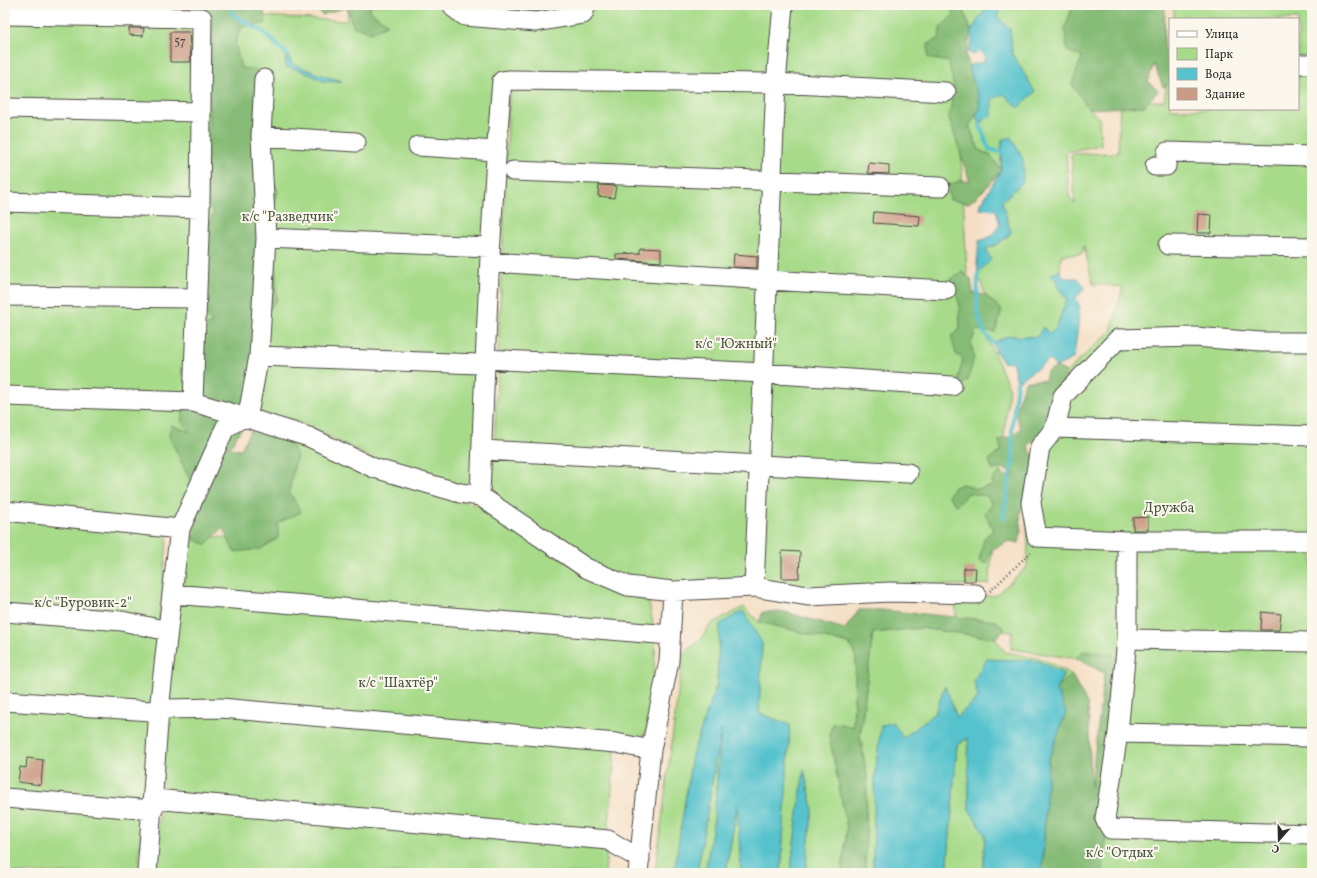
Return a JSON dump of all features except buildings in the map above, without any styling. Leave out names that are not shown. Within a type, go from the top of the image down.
[{"type":"street","points":[[453,5],[454,8],[465,16],[536,22],[583,14],[586,5]]},
{"type":"street","points":[[754,587],[776,83],[783,5]]},
{"type":"street","points":[[5,15],[202,18],[200,208],[193,402]]},
{"type":"street","points":[[1299,64],[1312,64]]},
{"type":"street","points":[[147,873],[159,710],[180,529],[225,428],[244,417],[249,410],[259,356],[266,238],[261,136],[264,79]]},
{"type":"street","points":[[480,496],[484,361],[496,151],[502,81],[776,83],[946,92]]},
{"type":"street","points":[[5,108],[201,112]]},
{"type":"street","points":[[261,136],[356,142]]},
{"type":"street","points":[[418,146],[496,151]]},
{"type":"street","points":[[1155,166],[1166,166],[1166,152],[1312,156]]},
{"type":"street","points":[[513,170],[940,187]]},
{"type":"street","points":[[5,202],[200,208]]},
{"type":"street","points":[[266,238],[490,254],[768,280],[946,290]]},
{"type":"street","points":[[1168,245],[1312,247]]},
{"type":"street","points":[[5,296],[197,298]]},
{"type":"street","points":[[1312,342],[1261,342],[1194,338],[1118,340],[1063,396],[1055,428],[1040,447],[1031,503],[1037,537],[1127,541],[1312,541]]},
{"type":"street","points":[[259,356],[479,364],[484,361],[764,372],[952,386]]},
{"type":"street","points":[[5,396],[193,402],[244,417],[309,437],[374,468],[460,493],[480,496],[586,568],[628,586],[673,591],[754,587],[808,596],[890,592],[976,594]]},
{"type":"street","points":[[1055,428],[1312,436]]},
{"type":"street","points":[[482,450],[908,473]]},
{"type":"street","points":[[5,511],[180,529]]},
{"type":"street","points":[[1127,541],[1127,639],[1118,733],[1105,819],[1111,829],[1312,834]]},
{"type":"street","points":[[639,866],[651,750],[669,661],[673,591]]},
{"type":"street","points":[[172,594],[670,635]]},
{"type":"street","points":[[5,612],[122,621],[168,631]]},
{"type":"street","points":[[1127,639],[1312,642]]},
{"type":"street","points":[[5,700],[151,711],[167,709],[221,708],[616,743],[651,750]]},
{"type":"street","points":[[1118,733],[1312,737]]},
{"type":"street","points":[[5,798],[153,804],[608,840],[639,866]]},
{"type":"path","points":[[976,594],[991,591],[1031,553],[1037,537]]},
{"type":"green space","points":[[5,5],[263,5],[266,23],[242,27],[235,43],[241,68],[265,71],[257,136],[278,192],[262,247],[275,259],[277,300],[258,321],[262,375],[265,392],[229,448],[241,450],[250,431],[265,428],[282,432],[297,455],[289,491],[301,512],[278,523],[278,538],[261,549],[234,552],[223,528],[206,544],[194,540],[193,487],[169,436],[171,425],[190,432],[181,421],[201,327],[212,323],[199,307],[201,240],[214,213],[206,201],[211,31],[200,8],[5,9]]},
{"type":"green space","points":[[318,5],[370,5],[371,12],[388,24],[371,33],[353,26],[347,7],[322,15],[317,8]]},
{"type":"green space","points":[[348,5],[954,5],[968,295],[1002,310],[985,295],[978,273],[990,258],[985,249],[998,244],[1011,233],[1002,201],[1023,182],[1002,139],[1001,170],[991,156],[979,150],[969,126],[976,113],[980,124],[991,99],[1004,94],[1035,92],[1012,53],[1010,29],[997,16],[1003,5],[1070,5],[1072,8],[1065,28],[1082,57],[1089,109],[1099,118],[1101,145],[1066,152],[1069,196],[1075,204],[1071,154],[1118,153],[1120,101],[1164,101],[1169,68],[1169,110],[1299,110],[1299,18],[1174,18],[1174,5],[1312,5],[1312,873],[1098,873],[1112,664],[1011,649],[1012,632],[957,627],[955,599],[996,595],[1027,567],[1028,542],[1025,496],[1047,390],[1111,331],[1123,287],[1093,284],[1084,246],[1082,254],[1061,255],[1060,271],[1051,275],[1058,281],[1057,286],[1067,299],[1056,328],[1050,334],[1037,337],[1008,336],[993,343],[985,333],[1009,387],[989,584],[807,591],[663,584],[610,573],[492,498],[510,74],[473,478],[461,488],[385,465],[304,424],[206,398],[198,464],[183,509],[169,520],[151,711],[138,873],[5,873],[5,6],[192,12],[347,21]]},
{"type":"green space","points":[[951,5],[965,5],[964,11],[971,31],[966,55],[979,98],[980,110],[969,126],[979,150],[991,156],[1001,170],[987,187],[969,203],[950,200],[948,186],[961,180],[970,182],[949,118],[954,88],[949,62],[928,58],[928,44],[939,39],[940,28],[954,14]]},
{"type":"green space","points":[[965,5],[988,5],[971,31],[964,11]]},
{"type":"green space","points":[[1070,5],[1165,5],[1164,44],[1169,69],[1169,84],[1163,87],[1154,64],[1148,81],[1158,91],[1144,106],[1089,109],[1072,84],[1082,57],[1067,51],[1065,28],[1072,9]]},
{"type":"green space","points":[[962,272],[971,279],[973,293],[985,295],[1002,310],[995,332],[976,330],[971,344],[974,357],[968,380],[963,384],[958,379],[963,359],[956,354],[951,336],[960,329],[959,302],[950,279]]},
{"type":"green space","points":[[1056,367],[1065,371],[1062,389],[1052,426],[1028,445],[1035,463],[1020,514],[1021,532],[1019,543],[1009,541],[991,550],[987,564],[979,561],[984,538],[993,530],[985,513],[992,505],[987,496],[969,493],[956,505],[948,496],[954,487],[963,484],[976,489],[993,486],[992,480],[999,473],[1012,478],[1013,473],[1002,468],[992,470],[989,460],[1001,451],[999,440],[1012,436],[1021,428],[1016,416],[1019,399],[1025,382],[1035,380],[1045,381],[1047,372]]},
{"type":"green space","name":"к/с \"Шахтёр\"","points":[[290,436],[479,506],[585,574],[649,603],[656,640],[650,719],[642,740],[616,739],[605,873],[155,873],[176,594],[184,535],[268,540]]},
{"type":"green space","points":[[744,607],[759,622],[850,644],[856,658],[853,727],[829,735],[847,827],[842,873],[805,873],[813,808],[804,771],[790,873],[781,873],[790,725],[759,713],[762,643],[720,624],[717,684],[692,755],[674,873],[655,873],[683,654],[700,640],[711,624]]},
{"type":"green space","points":[[859,610],[881,610],[997,621],[1005,630],[995,638],[920,628],[873,633],[860,736],[867,777],[865,873],[842,873],[847,827],[829,735],[833,722],[853,727],[856,658],[850,644],[759,622],[763,612],[785,612],[845,629]]},
{"type":"green space","points":[[920,628],[995,638],[1005,652],[1042,659],[1071,674],[1080,723],[1081,873],[1042,873],[1048,761],[1066,712],[1056,689],[1064,674],[974,680],[978,698],[956,718],[945,687],[935,713],[903,738],[881,726],[875,774],[873,866],[892,873],[865,873],[867,777],[860,736],[873,632]]},
{"type":"green space","points":[[1083,651],[1112,654],[1119,661],[1103,873],[1042,873],[1048,761],[1066,712],[1056,689],[1071,674],[1088,705],[1091,787],[1104,673],[1076,658]]},
{"type":"green space","points":[[722,723],[714,819],[705,873],[697,873]]},
{"type":"green space","points":[[969,738],[969,809],[985,835],[983,873],[947,873],[957,745]]},
{"type":"green space","points":[[738,801],[741,873],[726,873]]},
{"type":"water","points":[[988,5],[1003,5],[997,16],[1010,29],[1012,53],[1035,92],[1018,108],[1004,94],[992,99],[992,117],[985,118],[980,125],[976,113],[980,110],[979,98],[968,66],[983,62],[986,56],[979,51],[974,55],[968,52],[972,42],[971,31]]},
{"type":"water","points":[[288,55],[292,64],[342,81],[325,82],[302,71],[286,67],[285,60]]},
{"type":"water","points":[[1011,137],[1023,159],[1023,182],[1002,201],[1011,233],[998,244],[986,249],[991,260],[978,273],[977,263],[979,241],[990,237],[1000,225],[996,210],[980,209],[981,204],[1001,170],[1002,140]]},
{"type":"water","points":[[1060,271],[1065,278],[1078,278],[1085,288],[1076,298],[1080,308],[1074,358],[1056,367],[1049,360],[1017,382],[1012,361],[1004,363],[996,352],[993,343],[1008,336],[1037,337],[1043,327],[1050,334],[1056,328],[1067,299],[1057,286],[1058,281],[1050,275]]},
{"type":"water","points":[[743,611],[762,643],[759,713],[790,725],[781,873],[741,873],[737,804],[726,873],[705,873],[714,819],[721,730],[697,873],[674,873],[692,755],[717,684],[720,624]]},
{"type":"water","points":[[987,659],[1039,661],[1064,674],[1056,689],[1066,712],[1048,761],[1042,873],[983,873],[985,835],[969,809],[968,738],[957,745],[947,873],[892,873],[873,866],[875,774],[881,726],[893,722],[903,738],[935,713],[945,686],[957,717],[978,698],[974,680]]},
{"type":"water","points":[[804,770],[813,808],[805,873],[790,873]]},
{"type":"waterway","points":[[230,5],[233,15],[263,32],[288,55]]},
{"type":"waterway","points":[[980,125],[989,149],[1001,152]]},
{"type":"waterway","points":[[978,273],[977,311],[984,332],[993,343]]},
{"type":"waterway","points":[[1003,519],[1013,458],[1012,428],[1017,382]]},
{"type":"park label","name":"к/с \"Разведчик\"","points":[[290,216]]},
{"type":"park label","name":"к/с \"Южный\"","points":[[736,343]]},
{"type":"park label","name":"Дружба","points":[[1169,507]]},
{"type":"park label","name":"к/с \"Буровик-2\"","points":[[83,602]]},
{"type":"park label","name":"к/с \"Отдых\"","points":[[1122,852]]}]
